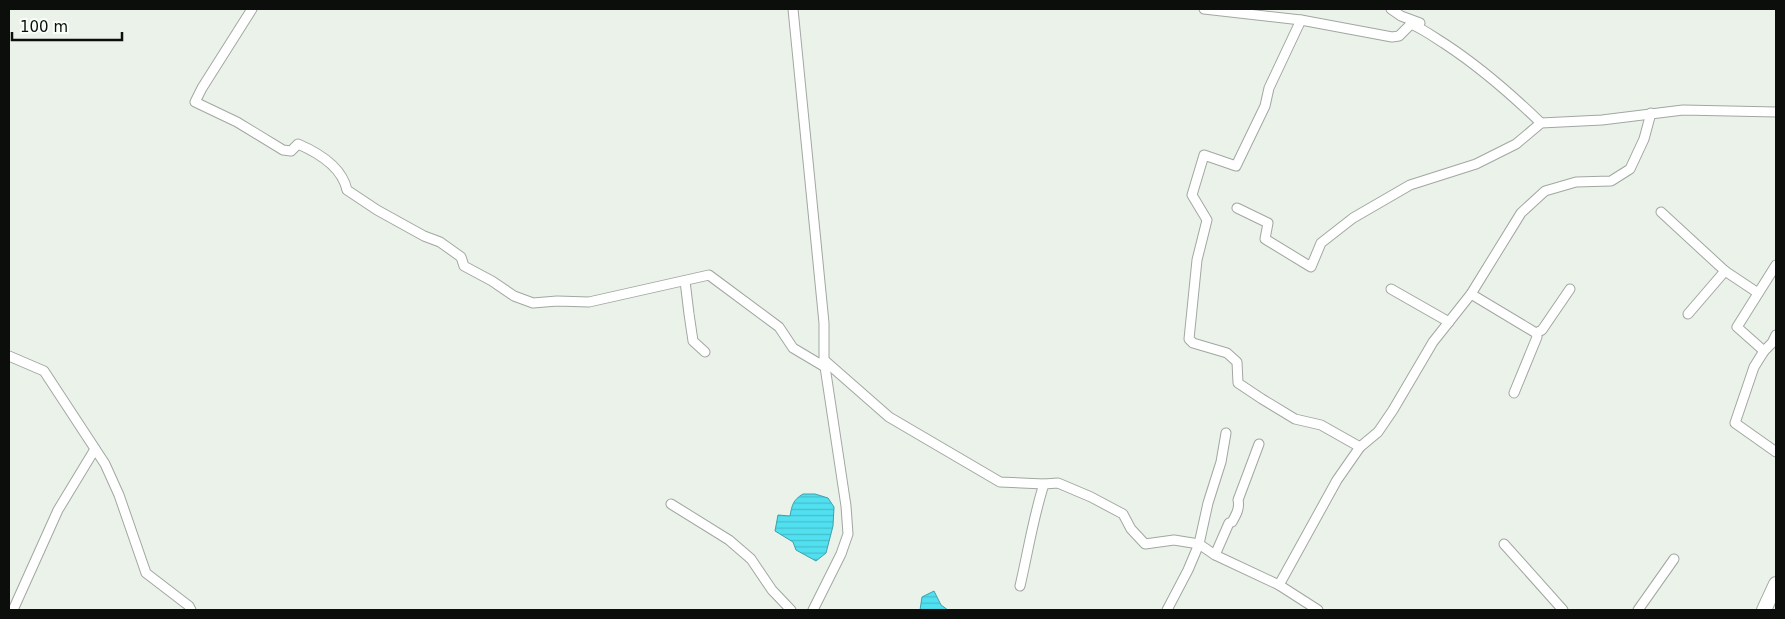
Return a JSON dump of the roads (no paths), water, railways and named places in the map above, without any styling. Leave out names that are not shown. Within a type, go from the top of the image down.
[{"type":"highway","points":[[1764,610],[1776,584]]},
{"type":"highway","points":[[1774,610],[1776,605]]},
{"type":"street","points":[[252,9],[195,102],[237,122],[283,150],[291,151],[298,144],[313,151],[334,167],[345,179],[347,190],[416,232],[440,242],[461,257],[464,266],[492,281],[514,296],[533,303],[556,301],[589,302],[709,275],[779,327],[793,348],[825,363],[889,417],[1000,482],[1058,483],[1091,497],[1123,514],[1131,529],[1145,544],[1174,540],[1199,544],[1215,555],[1279,585],[1318,610]]},
{"type":"street","points":[[792,9],[824,323],[825,363],[846,506],[848,534],[841,554],[813,610]]},
{"type":"street","points":[[1210,9],[1251,12],[1392,36],[1399,36],[1411,24],[1465,57],[1494,80],[1541,123]]},
{"type":"street","points":[[1391,9],[1400,16],[1422,24],[1420,28]]},
{"type":"street","points":[[1301,20],[1269,88],[1265,106],[1236,166],[1204,155],[1192,194],[1207,220],[1197,260],[1189,339],[1193,343],[1227,353],[1237,362],[1238,383],[1262,399],[1295,418],[1321,425],[1360,447]]},
{"type":"street","points":[[1237,208],[1268,223],[1265,239],[1311,267],[1321,243],[1353,218],[1410,184],[1476,164],[1516,144],[1541,123],[1602,120],[1683,110],[1776,112]]},
{"type":"street","points":[[1279,585],[1338,480],[1360,447],[1378,432],[1383,425],[1406,390],[1433,342],[1471,294],[1522,213],[1545,191],[1576,182],[1611,181],[1630,169],[1644,139],[1651,113]]},
{"type":"street","points":[[1661,212],[1725,271],[1758,293]]},
{"type":"street","points":[[1764,351],[1737,327],[1776,265]]},
{"type":"street","points":[[1688,314],[1725,271]]},
{"type":"street","points":[[685,281],[688,314],[694,341],[705,352]]},
{"type":"street","points":[[1391,289],[1449,322]]},
{"type":"street","points":[[1536,333],[1542,330],[1570,290]]},
{"type":"street","points":[[1471,294],[1536,333]]},
{"type":"street","points":[[1514,393],[1536,333]]},
{"type":"street","points":[[1776,335],[1754,367],[1735,423],[1776,452]]},
{"type":"street","points":[[9,356],[44,371],[105,464],[119,495],[146,573],[189,606],[191,610]]},
{"type":"street","points":[[1167,610],[1199,544],[1208,503],[1221,462],[1226,433]]},
{"type":"street","points":[[1215,555],[1226,529],[1236,514],[1239,505],[1238,500],[1259,444]]},
{"type":"street","points":[[13,610],[58,510],[95,449]]},
{"type":"street","points":[[1020,586],[1035,512],[1044,484]]},
{"type":"street","points":[[671,504],[729,540],[751,559],[772,590],[791,610]]},
{"type":"street","points":[[1504,544],[1563,610]]},
{"type":"street","points":[[1638,610],[1674,559]]},
{"type":"water","points":[[803,494],[815,494],[828,498],[834,507],[833,526],[826,553],[816,561],[796,550],[793,542],[775,531],[778,515],[790,516],[794,503]]},
{"type":"water","points":[[934,591],[941,605],[948,610],[920,610],[922,597]]}]
